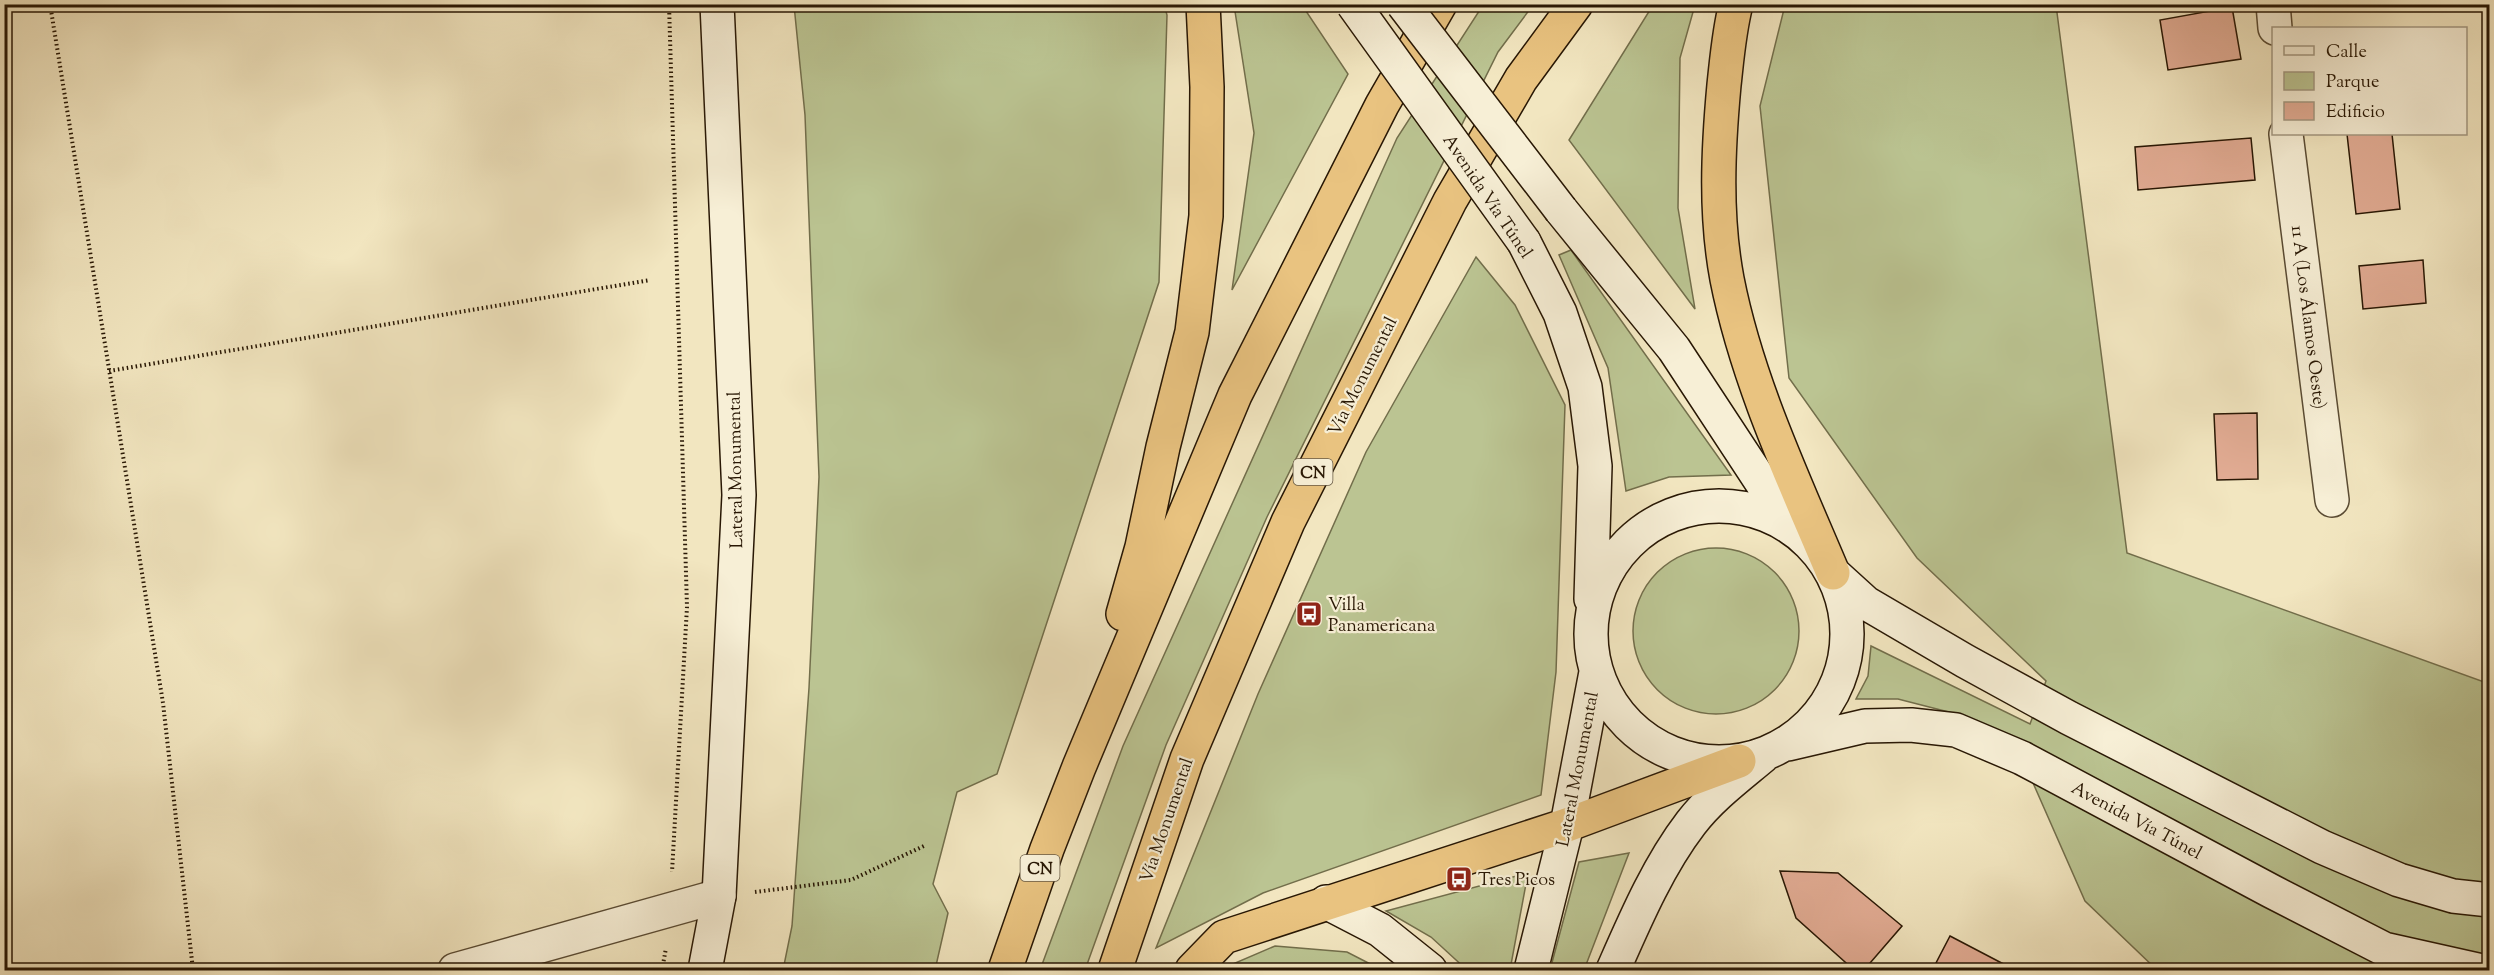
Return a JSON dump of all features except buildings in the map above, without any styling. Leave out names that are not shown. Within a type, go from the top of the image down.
[{"type":"highway","points":[[1079,767],[1142,547],[1163,447],[1192,332],[1206,216],[1207,87],[1203,4]]},
{"type":"highway","name":"CN","points":[[1005,970],[1047,849],[1079,767],[1235,395],[1382,105],[1440,4]]},
{"type":"highway","name":"Vía Monumental","points":[[1115,970],[1186,759],[1288,522],[1450,201],[1521,80],[1576,4]]},
{"type":"highway","points":[[1736,4],[1731,27],[1721,118],[1717,201],[1727,279],[1746,354],[1772,428],[1833,573]]},
{"type":"highway","points":[[1192,970],[1224,937],[1567,825],[1763,754]]},
{"type":"main road","name":"Lateral Monumental","points":[[705,970],[719,896],[739,495],[717,4]]},
{"type":"main road","name":"Avenida Vía Túnel","points":[[1353,4],[1524,242],[1560,313],[1585,387],[1595,466],[1590,621]]},
{"type":"main road","points":[[1403,4],[1561,210],[1674,350],[1791,526],[1815,547],[1833,573],[1842,594],[1847,636],[1839,678],[1819,715],[1763,754],[1692,822],[1663,866],[1613,970]]},
{"type":"main road","points":[[2273,4],[2275,27]]},
{"type":"main road","name":"11 A (Los Álamos Oeste)","points":[[2286,135],[2332,500]]},
{"type":"main road","points":[[1596,672],[1591,647],[1590,621],[1602,578],[1628,542],[1664,517],[1707,504],[1751,508],[1791,526]]},
{"type":"main road","points":[[1833,573],[1866,603],[1965,661],[2069,718],[2322,847],[2399,880],[2453,896],[2490,900]]},
{"type":"main road","name":"Lateral Monumental","points":[[1531,970],[1567,825],[1596,672]]},
{"type":"main road","name":"Avenida Vía Túnel","points":[[1596,672],[1612,706],[1636,733],[1667,752],[1702,762],[1763,754],[1864,726],[1911,724],[1956,730],[2022,758],[2384,949],[2478,970]]},
{"type":"main road","points":[[455,970],[719,896]]},
{"type":"main road","points":[[1326,902],[1380,930],[1430,970]]},
{"type":"path","points":[[50,4],[163,703],[193,970]]},
{"type":"path","points":[[662,970],[670,928],[687,607],[669,4]]},
{"type":"path","points":[[110,371],[650,280]]},
{"type":"path","points":[[719,896],[851,880],[926,845]]},
{"type":"green space","points":[[1164,4],[1167,15],[1159,282],[997,774],[957,792],[933,884],[948,913],[935,970],[783,970],[792,926],[809,688],[819,477],[805,115],[794,5]]},
{"type":"green space","points":[[1234,5],[1302,5],[1348,74],[1232,290],[1254,133]]},
{"type":"green space","points":[[1483,5],[1533,5],[1498,52],[1267,517],[1166,745],[1085,970],[1040,970],[1123,746],[1397,138]]},
{"type":"green space","points":[[1653,5],[1695,5],[1680,58],[1678,208],[1695,309],[1569,140]]},
{"type":"green space","points":[[1785,5],[2056,5],[2127,553],[2484,682],[2489,681],[2489,970],[2157,970],[2085,901],[2022,758],[1968,717],[1898,699],[1856,699],[1868,676],[1871,646],[2030,724],[2046,681],[1917,558],[1789,378],[1760,106]]},
{"type":"green space","points":[[1571,250],[1731,475],[1669,477],[1626,491],[1608,368],[1559,255]]},
{"type":"green space","points":[[1476,257],[1515,305],[1565,405],[1556,672],[1541,795],[1263,893],[1156,948],[1258,694],[1366,452]]},
{"type":"green space","points":[[1716,548],[1732,549],[1748,554],[1775,572],[1793,599],[1798,615],[1798,647],[1793,663],[1775,690],[1748,708],[1732,713],[1716,714],[1700,713],[1684,708],[1657,690],[1639,663],[1634,647],[1633,631],[1634,615],[1639,599],[1657,572],[1684,554],[1700,549]]},
{"type":"green space","points":[[1629,853],[1584,970],[1550,970],[1579,862]]},
{"type":"green space","points":[[1528,873],[1510,970],[1467,970],[1431,937],[1386,911]]},
{"type":"green space","points":[[1275,946],[1347,952],[1382,970],[1219,970]]},
{"type":"place","name":"Villa Panamericana","points":[[1309,614]]},
{"type":"place","name":"Tres Picos","points":[[1459,879]]}]
